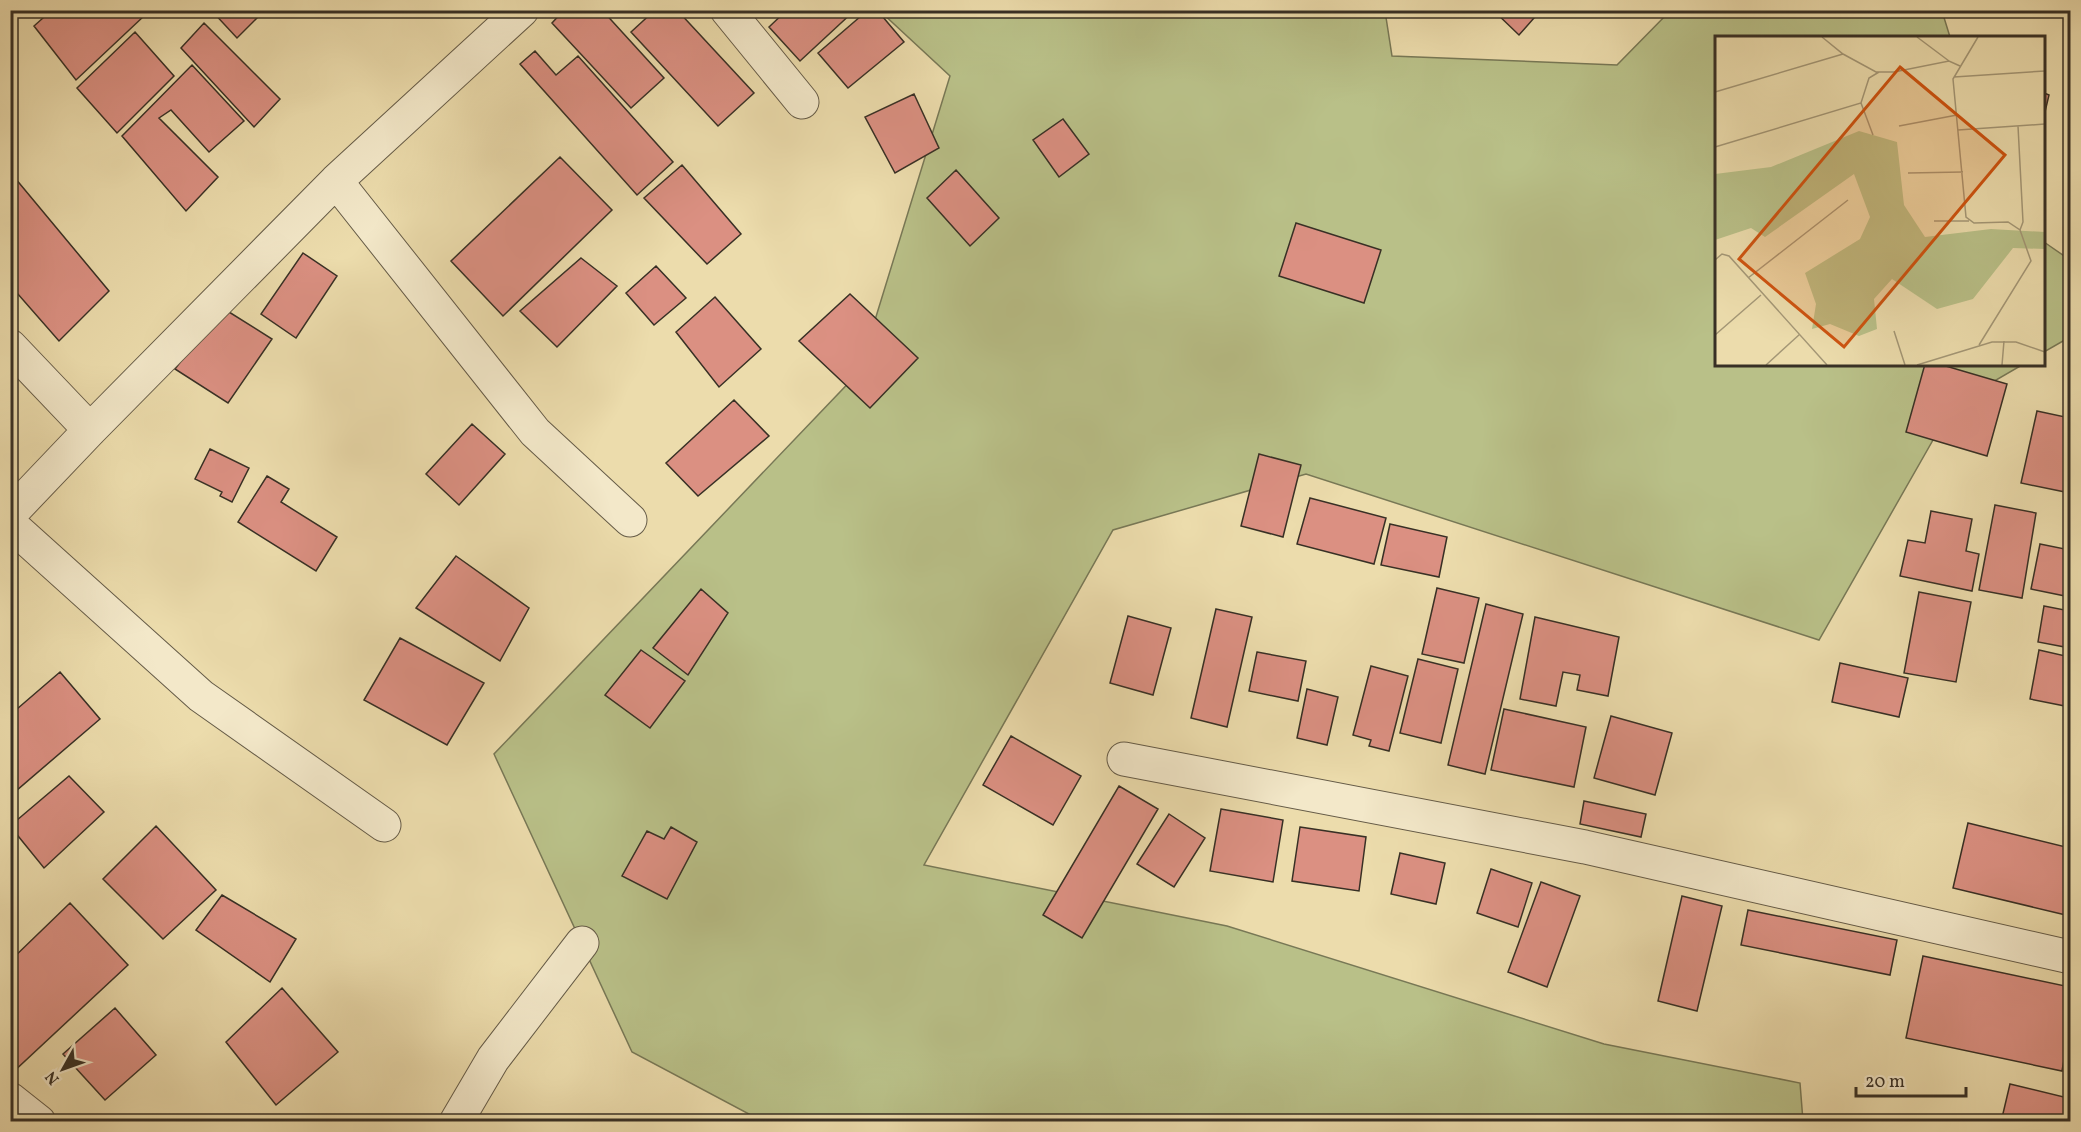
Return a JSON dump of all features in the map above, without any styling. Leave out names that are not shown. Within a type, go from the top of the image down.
[{"type":"street","points":[[10,514],[336,181],[522,10]]},
{"type":"street","points":[[727,10],[802,102]]},
{"type":"street","points":[[336,181],[535,432],[630,520]]},
{"type":"street","points":[[10,346],[90,430]]},
{"type":"street","points":[[10,524],[201,696],[384,825]]},
{"type":"street","points":[[1124,759],[1585,847],[2070,957]]},
{"type":"street","points":[[456,1122],[493,1059],[582,944]]},
{"type":"street","points":[[10,1099],[39,1122]]},
{"type":"green space","points":[[880,11],[1385,11],[1392,56],[1617,65],[1670,11],[1942,11],[1950,36],[1715,36],[1715,366],[2020,366],[1953,405],[1819,640],[1306,474],[1113,530],[924,865],[1227,926],[1604,1044],[1800,1083],[1803,1121],[762,1121],[632,1052],[494,754],[859,372],[950,76]]},
{"type":"green space","points":[[2045,243],[2070,260],[2070,337],[2045,351]]},
{"type":"building","points":[[52,10],[139,10],[144,16],[76,80],[34,26]]},
{"type":"building","points":[[211,10],[265,10],[237,38]]},
{"type":"building","points":[[564,10],[602,10],[664,78],[631,108],[552,23]]},
{"type":"building","points":[[655,10],[677,10],[754,93],[718,126],[631,32]]},
{"type":"building","points":[[787,10],[855,10],[800,61],[769,27]]},
{"type":"building","points":[[868,10],[877,10],[904,42],[848,88],[818,53]]},
{"type":"building","points":[[1493,10],[1541,10],[1519,35]]},
{"type":"building","points":[[204,23],[280,99],[254,127],[181,48]]},
{"type":"building","points":[[135,32],[174,76],[117,133],[77,88]]},
{"type":"building","points":[[535,51],[556,75],[578,56],[673,162],[637,195],[520,64]]},
{"type":"building","points":[[192,65],[244,121],[209,152],[171,110],[159,118],[218,177],[186,211],[122,136]]},
{"type":"building","points":[[2045,93],[2049,95],[2045,112]]},
{"type":"building","points":[[914,94],[939,148],[895,173],[865,117]]},
{"type":"building","points":[[1063,119],[1089,154],[1059,177],[1033,140]]},
{"type":"building","points":[[560,157],[612,210],[503,316],[451,261]]},
{"type":"building","points":[[682,165],[741,234],[707,264],[644,198]]},
{"type":"building","points":[[956,170],[999,218],[970,246],[927,198]]},
{"type":"building","points":[[10,172],[109,291],[59,341],[10,285]]},
{"type":"building","points":[[1296,223],[1381,250],[1364,303],[1279,276]]},
{"type":"building","points":[[303,253],[337,276],[296,338],[261,314]]},
{"type":"building","points":[[581,258],[617,286],[557,347],[520,311]]},
{"type":"building","points":[[656,266],[686,298],[654,325],[626,293]]},
{"type":"building","points":[[850,294],[918,358],[870,408],[799,341]]},
{"type":"building","points":[[715,297],[761,349],[719,387],[676,332]]},
{"type":"building","points":[[221,307],[272,339],[228,403],[175,369]]},
{"type":"building","points":[[1924,366],[1946,366],[2007,384],[1987,456],[1906,432]]},
{"type":"building","points":[[734,400],[769,436],[698,496],[666,463]]},
{"type":"building","points":[[2037,411],[2070,418],[2070,493],[2021,483]]},
{"type":"building","points":[[472,424],[505,454],[459,505],[426,474]]},
{"type":"building","points":[[210,449],[249,468],[232,502],[220,496],[222,492],[195,479]]},
{"type":"building","points":[[1259,454],[1301,465],[1283,537],[1241,526]]},
{"type":"building","points":[[267,476],[289,489],[281,502],[337,537],[316,571],[238,522]]},
{"type":"building","points":[[1310,498],[1386,518],[1374,564],[1297,544]]},
{"type":"building","points":[[1995,505],[2036,513],[2022,598],[1979,590]]},
{"type":"building","points":[[1931,511],[1972,519],[1966,551],[1979,554],[1972,591],[1900,576],[1908,540],[1925,543]]},
{"type":"building","points":[[1390,524],[1447,537],[1439,577],[1381,565]]},
{"type":"building","points":[[2040,544],[2070,550],[2070,597],[2031,589]]},
{"type":"building","points":[[456,556],[529,608],[500,661],[416,608]]},
{"type":"building","points":[[1437,588],[1479,598],[1464,663],[1422,654]]},
{"type":"building","points":[[701,589],[728,613],[688,675],[653,648]]},
{"type":"building","points":[[1919,592],[1971,602],[1956,682],[1904,673]]},
{"type":"building","points":[[1486,604],[1523,614],[1485,774],[1448,765]]},
{"type":"building","points":[[2044,606],[2070,611],[2070,648],[2038,642]]},
{"type":"building","points":[[1216,609],[1252,617],[1227,727],[1191,718]]},
{"type":"building","points":[[1128,616],[1171,628],[1153,695],[1110,683]]},
{"type":"building","points":[[1535,617],[1619,637],[1608,696],[1577,690],[1580,675],[1563,672],[1556,706],[1520,699]]},
{"type":"building","points":[[400,638],[484,683],[447,745],[364,700]]},
{"type":"building","points":[[641,650],[685,681],[650,728],[605,695]]},
{"type":"building","points":[[2039,650],[2070,657],[2070,707],[2030,699]]},
{"type":"building","points":[[1257,652],[1306,661],[1298,701],[1249,691]]},
{"type":"building","points":[[1418,659],[1458,669],[1441,743],[1400,733]]},
{"type":"building","points":[[1840,663],[1908,678],[1899,717],[1832,702]]},
{"type":"building","points":[[1371,666],[1408,676],[1389,751],[1369,746],[1371,740],[1353,735]]},
{"type":"building","points":[[60,672],[100,719],[10,796],[10,715]]},
{"type":"building","points":[[1307,689],[1338,697],[1327,745],[1297,738]]},
{"type":"building","points":[[1504,709],[1586,727],[1574,787],[1491,770]]},
{"type":"building","points":[[1611,716],[1672,733],[1655,795],[1594,778]]},
{"type":"building","points":[[1011,736],[1081,776],[1053,825],[983,785]]},
{"type":"building","points":[[69,776],[104,812],[44,868],[10,826]]},
{"type":"building","points":[[1119,786],[1158,809],[1082,938],[1043,915]]},
{"type":"building","points":[[1584,801],[1646,814],[1641,837],[1580,824]]},
{"type":"building","points":[[1221,809],[1283,820],[1273,882],[1210,871]]},
{"type":"building","points":[[1169,814],[1205,838],[1174,887],[1137,864]]},
{"type":"building","points":[[1968,823],[2070,848],[2070,916],[1953,888]]},
{"type":"building","points":[[156,826],[216,890],[163,939],[103,879]]},
{"type":"building","points":[[671,827],[697,842],[667,899],[622,876],[647,831],[664,839]]},
{"type":"building","points":[[1300,827],[1366,837],[1359,891],[1292,881]]},
{"type":"building","points":[[1400,853],[1445,863],[1436,904],[1391,894]]},
{"type":"building","points":[[1491,869],[1532,883],[1518,927],[1477,913]]},
{"type":"building","points":[[1541,882],[1580,896],[1547,987],[1508,972]]},
{"type":"building","points":[[222,895],[296,939],[270,982],[196,930]]},
{"type":"building","points":[[1682,896],[1722,906],[1697,1011],[1658,1001]]},
{"type":"building","points":[[70,903],[128,965],[11,1074],[10,961]]},
{"type":"building","points":[[1748,910],[1897,940],[1890,975],[1741,945]]},
{"type":"building","points":[[1923,956],[2070,987],[2070,1028],[2062,1071],[1906,1038]]},
{"type":"building","points":[[282,988],[338,1052],[276,1105],[226,1042]]},
{"type":"building","points":[[115,1008],[156,1055],[105,1100],[63,1054]]},
{"type":"building","points":[[2010,1084],[2068,1098],[2063,1122],[2001,1122]]}]
